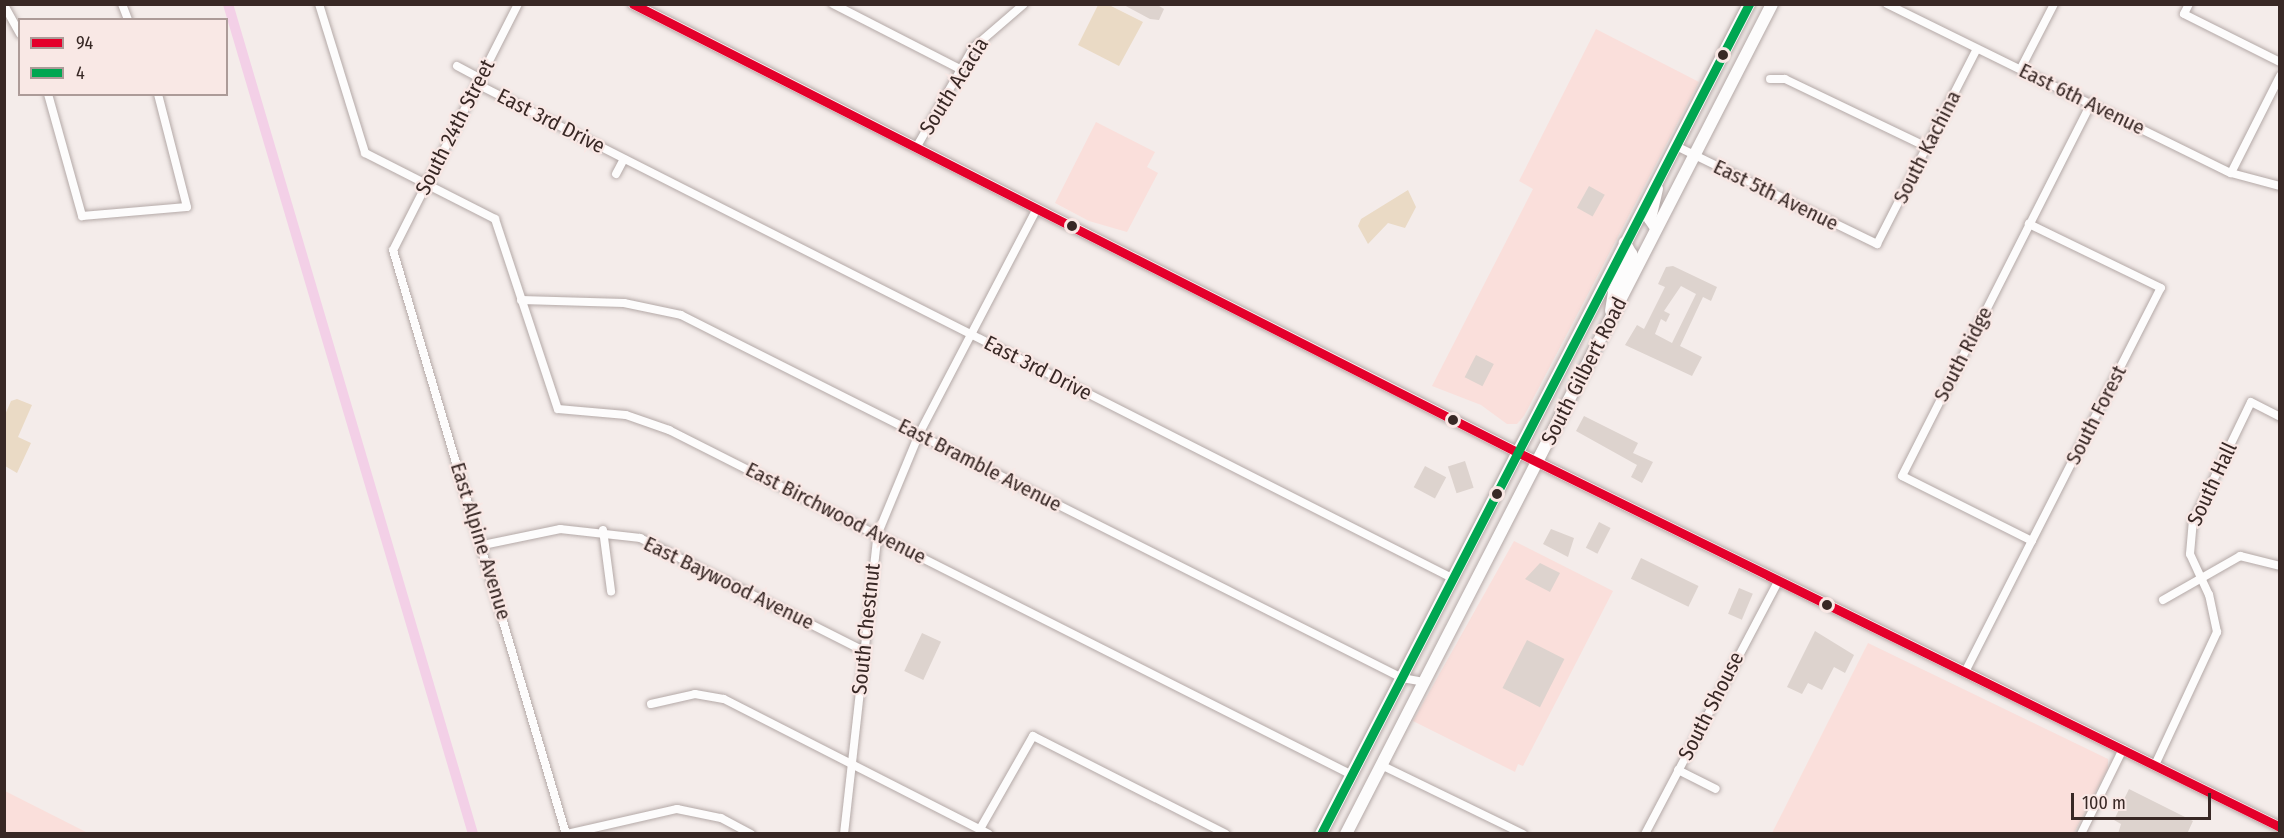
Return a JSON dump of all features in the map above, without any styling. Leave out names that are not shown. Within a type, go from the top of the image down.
[{"type":"main road","points":[[633,4],[1538,463],[2278,823]]},
{"type":"main road","name":"South Gilbert Road","points":[[1322,834],[1516,452],[1749,4]]},
{"type":"main road","name":"South Gilbert Road","points":[[1346,834],[1771,5]]},
{"type":"main road","points":[[1656,228],[1650,219],[1658,179]]},
{"type":"main road","points":[[1611,318],[1614,291],[1631,254],[1624,243]]},
{"type":"street","points":[[319,4],[365,153],[426,182]]},
{"type":"street","name":"South 24th Street","points":[[393,250],[518,4]]},
{"type":"street","points":[[833,4],[960,69]]},
{"type":"street","name":"South Acacia","points":[[916,148],[960,69],[986,34],[1024,4]]},
{"type":"street","name":"East 6th Avenue","points":[[1887,4],[2231,173],[2280,186]]},
{"type":"street","points":[[2021,68],[2054,4]]},
{"type":"street","points":[[2189,4],[2184,14],[2280,62]]},
{"type":"street","points":[[4,5],[18,30]]},
{"type":"street","name":"South Kachina","points":[[1877,244],[1977,49]]},
{"type":"street","name":"East 3rd Drive","points":[[457,66],[479,81],[624,159],[1452,578]]},
{"type":"street","points":[[2231,173],[2280,76]]},
{"type":"street","points":[[1770,80],[1785,79],[1927,147]]},
{"type":"street","points":[[49,96],[82,216],[187,207],[159,96]]},
{"type":"street","name":"South Ridge","points":[[2032,541],[1902,476],[2091,103]]},
{"type":"street","name":"East 5th Avenue","points":[[1676,146],[1877,244]]},
{"type":"street","name":"East 3rd Drive","points":[[616,174],[624,159]]},
{"type":"street","name":"East Birchwood Avenue","points":[[426,182],[495,219],[558,409],[626,415],[669,429],[1352,775]]},
{"type":"street","name":"South Chestnut","points":[[844,834],[878,533],[919,434],[1036,210]]},
{"type":"street","name":"South Forest","points":[[1965,672],[2161,288],[2029,224]]},
{"type":"street","name":"East Alpine Avenue","points":[[393,250],[483,545],[567,834]]},
{"type":"street","name":"East Bramble Avenue","points":[[521,300],[624,303],[681,315],[1402,678],[1424,682]]},
{"type":"street","name":"South Hall","points":[[2155,765],[2217,632],[2209,596],[2199,580],[2188,537],[2193,522],[2251,402],[2280,417]]},
{"type":"street","name":"East Baywood Avenue","points":[[483,545],[560,529],[603,530],[640,538],[864,651]]},
{"type":"street","points":[[603,530],[611,591]]},
{"type":"street","points":[[2163,600],[2240,556],[2280,566]]},
{"type":"street","name":"South Shouse","points":[[1644,834],[1779,580]]},
{"type":"street","points":[[651,704],[695,694],[724,699],[989,834]]},
{"type":"street","points":[[980,829],[1033,736],[1226,834]]},
{"type":"street","points":[[2081,834],[2123,749]]},
{"type":"street","points":[[1381,765],[1523,834]]},
{"type":"street","points":[[1677,770],[1716,789]]},
{"type":"street","points":[[567,834],[677,809],[721,818],[751,834]]},
{"type":"shaded area","points":[[1098,5],[1109,5],[1143,22],[1119,66],[1078,45]]},
{"type":"shaded area","points":[[1596,29],[1699,82],[1524,416],[1517,424],[1507,424],[1481,405],[1432,386],[1533,189],[1519,181]]},
{"type":"shaded area","points":[[1096,122],[1155,152],[1147,167],[1158,173],[1127,232],[1089,221],[1055,203]]},
{"type":"shaded area","points":[[1408,190],[1416,207],[1405,228],[1388,223],[1368,244],[1358,226],[1361,219]]},
{"type":"shaded area","points":[[17,399],[32,405],[18,437],[31,443],[17,473],[5,466],[4,417],[11,401]]},
{"type":"shaded area","points":[[1514,541],[1613,591],[1523,766],[1518,764],[1515,772],[1413,721]]},
{"type":"shaded area","points":[[1868,643],[2108,759],[2108,768],[2074,833],[1772,833]]},
{"type":"shaded area","points":[[5,791],[86,832],[5,833]]},
{"type":"building","points":[[1122,4],[1156,4],[1164,9],[1159,20],[1150,19]]},
{"type":"building","points":[[1589,186],[1605,195],[1593,217],[1577,208]]},
{"type":"building","points":[[1673,266],[1717,287],[1711,301],[1703,297],[1680,346],[1702,357],[1692,376],[1625,345],[1637,325],[1644,329],[1665,287],[1658,284],[1666,267]],"holes":[[[1681,286],[1696,294],[1672,343],[1655,334],[1661,319],[1666,322],[1670,314],[1664,311]]]},
{"type":"building","points":[[1476,355],[1494,364],[1482,386],[1465,377]]},
{"type":"building","points":[[1584,416],[1638,443],[1633,453],[1653,462],[1642,483],[1631,477],[1637,465],[1576,431]]},
{"type":"building","points":[[1465,461],[1474,488],[1457,493],[1448,467]]},
{"type":"building","points":[[1425,466],[1446,477],[1435,498],[1414,487]]},
{"type":"building","points":[[1599,522],[1611,528],[1597,554],[1586,548]]},
{"type":"building","points":[[1551,529],[1574,538],[1568,557],[1543,544]]},
{"type":"building","points":[[1641,558],[1699,586],[1688,607],[1631,579]]},
{"type":"building","points":[[1540,563],[1560,573],[1550,592],[1525,579]]},
{"type":"building","points":[[1739,588],[1753,594],[1742,620],[1728,614]]},
{"type":"building","points":[[1815,631],[1854,655],[1845,673],[1834,667],[1822,690],[1808,683],[1802,694],[1787,687]]},
{"type":"building","points":[[922,633],[941,642],[923,680],[904,671]]},
{"type":"building","points":[[1527,640],[1564,659],[1540,707],[1502,688]]},
{"type":"building","points":[[2129,789],[2193,821],[2187,834],[2118,834],[2121,824],[2114,820]]},
{"type":"waterway","points":[[228,4],[473,834]]},
{"type":"transit line","name":"94","points":[[633,4],[1517,452],[2280,827]]},
{"type":"transit line","name":"4","points":[[1321,834],[1749,4]]}]
